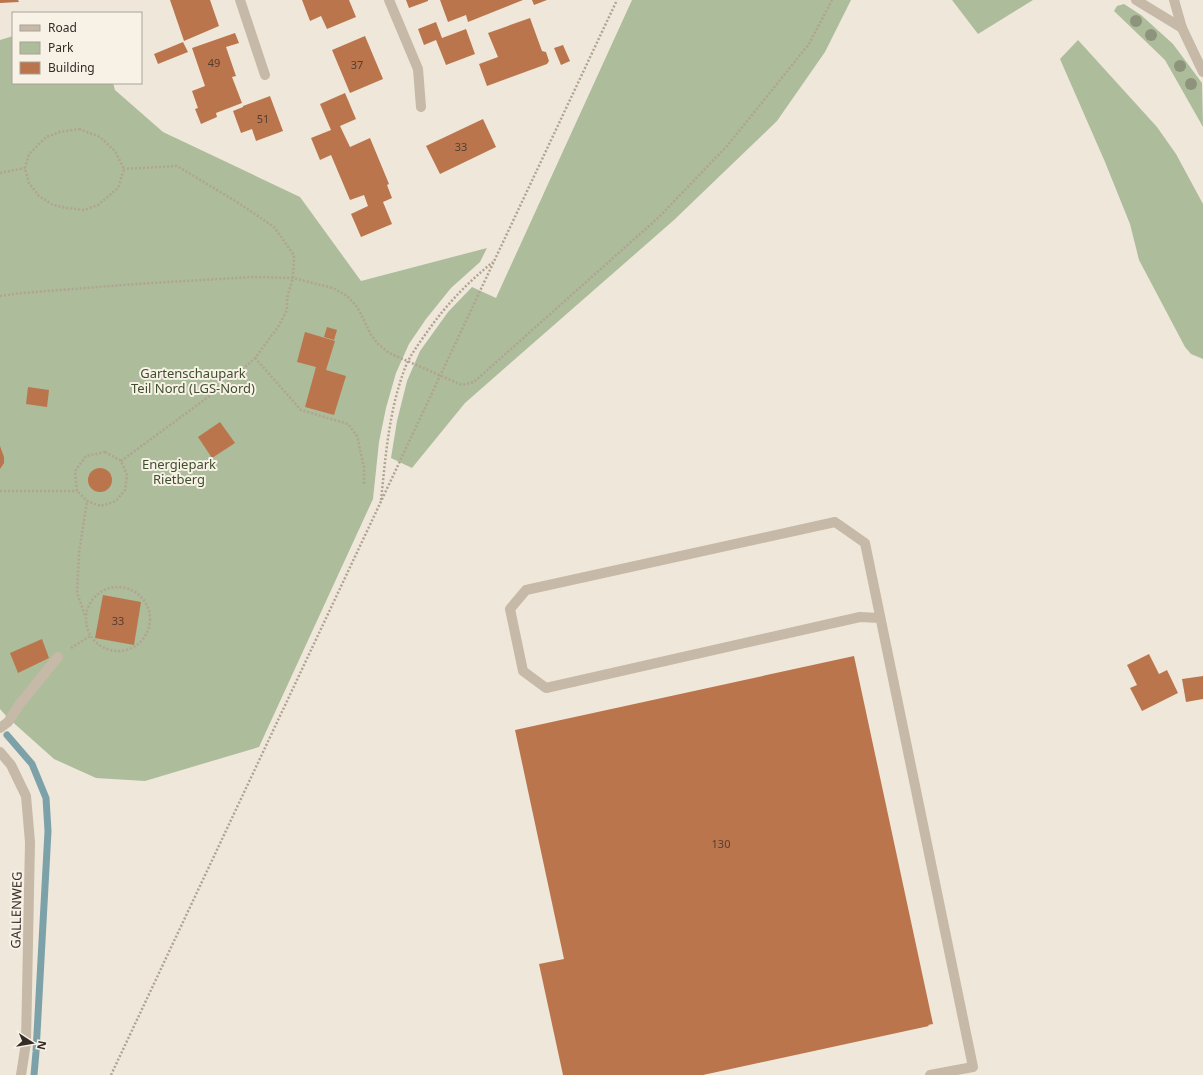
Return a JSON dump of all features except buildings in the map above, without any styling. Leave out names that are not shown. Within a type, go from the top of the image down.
[{"type":"street","points":[[240,0],[265,76]]},
{"type":"street","points":[[389,0],[418,69],[421,107]]},
{"type":"street","points":[[1136,0],[1182,28]]},
{"type":"street","points":[[1174,0],[1182,28],[1203,72]]},
{"type":"street","points":[[880,618],[860,617],[546,688],[523,671],[510,610],[526,590],[835,522],[865,543],[973,1067],[930,1075]]},
{"type":"street","points":[[0,728],[8,722],[19,704],[58,656]]},
{"type":"street","name":"GALLENWEG","points":[[0,752],[11,765],[26,796],[30,842],[26,1043],[21,1075]]},
{"type":"path","points":[[111,1075],[616,0]]},
{"type":"path","points":[[0,296],[22,293],[252,277],[293,278],[333,288],[347,296],[358,308],[371,335],[378,344],[389,353],[462,385],[474,382],[659,217],[727,146],[809,44],[832,0]]},
{"type":"path","points":[[79,129],[100,137],[115,151],[124,169],[118,188],[98,205],[84,210],[53,205],[38,196],[30,184],[26,168],[29,154],[46,137],[60,132],[79,129]]},
{"type":"path","points":[[121,461],[230,381],[255,358],[278,327],[286,310],[287,298],[293,278],[294,255],[274,227],[237,202],[177,166],[124,169]]},
{"type":"path","points":[[0,173],[26,168]]},
{"type":"path","points":[[381,500],[390,422],[398,390],[408,362],[421,340],[441,312],[474,277],[493,262]]},
{"type":"path","points":[[255,358],[301,410],[348,424],[357,436],[364,467],[364,485]]},
{"type":"path","points":[[105,452],[121,461],[127,475],[125,490],[116,501],[101,506],[87,502],[77,491],[75,471],[86,456],[105,452]]},
{"type":"path","points":[[0,491],[77,491]]},
{"type":"path","points":[[86,616],[94,597],[111,587],[131,588],[147,602],[151,622],[143,640],[126,651],[105,649],[90,636],[86,616],[77,593],[79,553],[87,502]]},
{"type":"path","points":[[58,656],[90,636]]},
{"type":"green space","points":[[632,0],[851,0],[825,52],[777,121],[674,220],[465,403],[412,468],[391,458],[397,421],[407,381],[420,351],[448,312],[472,287],[496,298]]},
{"type":"green space","points":[[952,0],[1033,0],[978,34]]},
{"type":"green space","points":[[1124,4],[1141,15],[1173,44],[1202,83],[1203,127],[1165,60],[1114,11],[1117,6]]},
{"type":"green space","name":"Gartenschaupark Teil Nord (LGS-Nord)","points":[[12,36],[12,84],[113,84],[115,90],[163,132],[300,197],[361,281],[487,248],[480,262],[451,288],[426,319],[409,344],[396,373],[386,408],[379,442],[373,499],[259,747],[145,781],[96,778],[54,759],[0,709],[0,40]]},
{"type":"green space","points":[[1078,40],[1157,127],[1176,154],[1203,204],[1203,359],[1191,354],[1185,347],[1139,260],[1130,224],[1060,59]]},
{"type":"waterway","points":[[7,735],[32,764],[46,798],[48,831],[34,1075]]},
{"type":"park label","name":"Energiepark Rietberg","points":[[179,472]]}]
